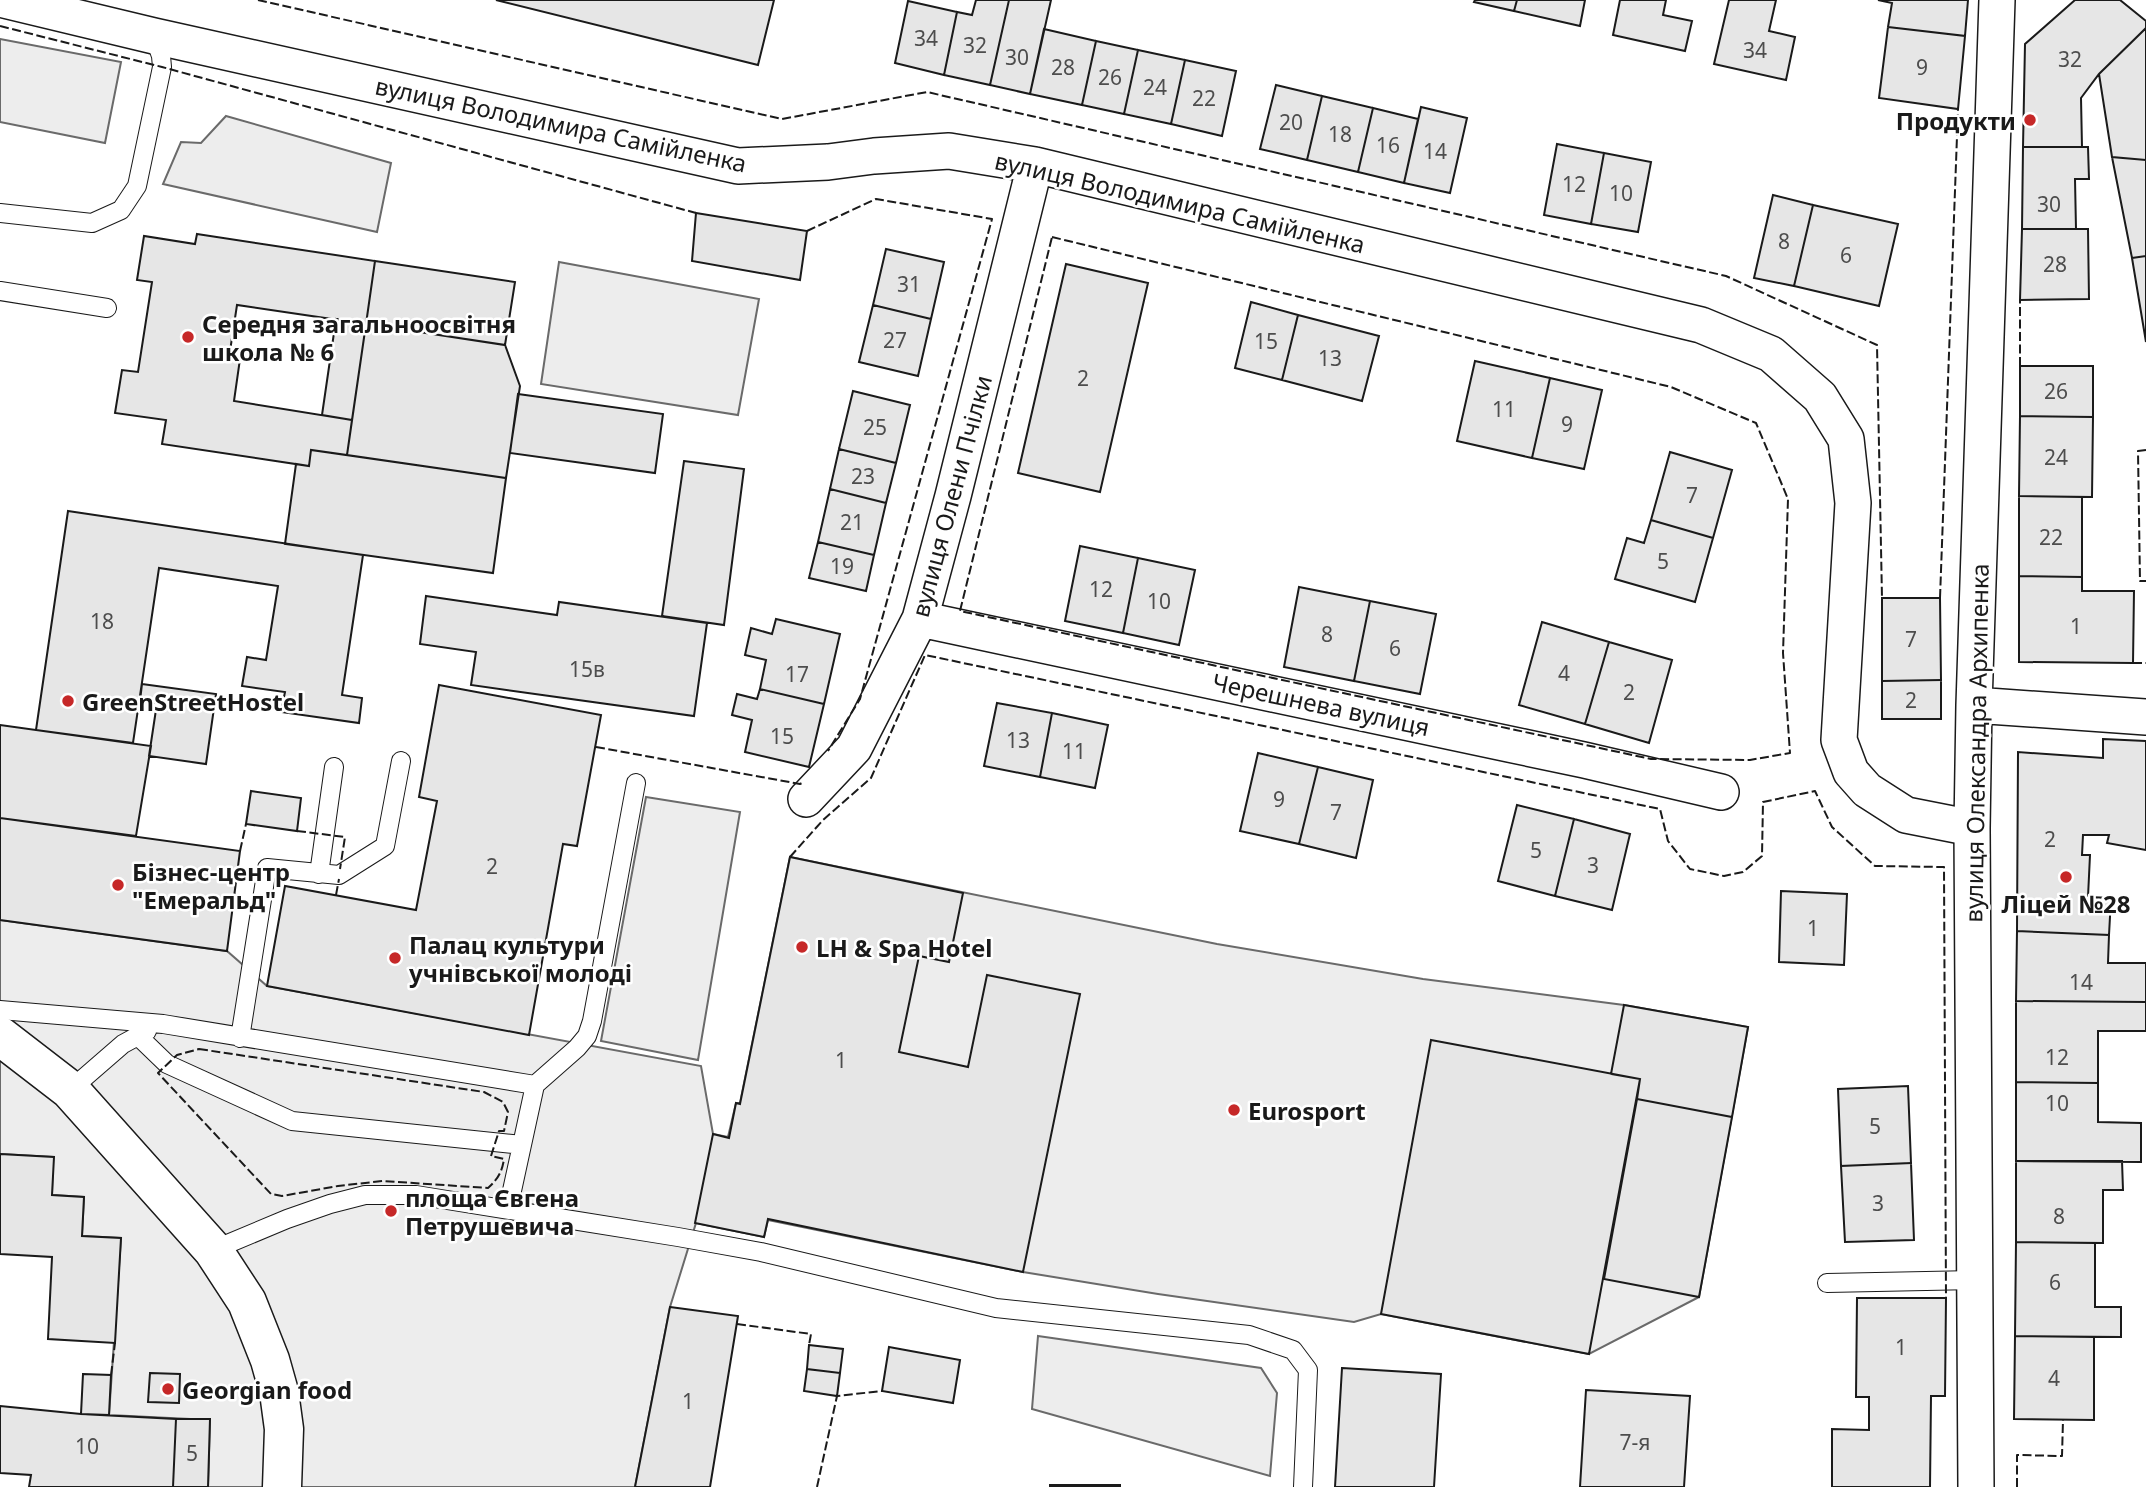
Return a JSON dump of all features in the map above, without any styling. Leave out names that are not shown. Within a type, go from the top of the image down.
[{"type":"main road","points":[[0,1036],[70,1090],[213,1250],[247,1302],[270,1360],[279,1392],[284,1429],[282,1487]]},
{"type":"street","name":"вулиця Володимира Самійленка","points":[[4,0],[738,166],[828,162],[949,151],[1035,165],[1701,325],[1771,354],[1820,397],[1846,439],[1853,503],[1839,740],[1850,772],[1867,790],[1906,815],[1972,828]]},
{"type":"street","name":"вулиця Олександра Архипенка","points":[[1976,1487],[1972,828],[1997,0]]},
{"type":"street","name":"вулиця Олени Пчілки","points":[[806,799],[854,748],[920,619],[1035,165]]},
{"type":"street","name":"Черешнева вулиця","points":[[920,619],[1584,760],[1721,792]]},
{"type":"street","points":[[1974,705],[2146,717]]},
{"type":"lane","points":[[0,213],[92,223],[121,210],[137,186],[162,67],[162,56],[154,36]]},
{"type":"lane","points":[[0,291],[107,308]]},
{"type":"lane","points":[[240,1038],[267,867],[339,875],[385,846],[401,761]]},
{"type":"lane","points":[[319,874],[334,767]]},
{"type":"lane","points":[[508,1209],[535,1085],[577,1048],[587,1036],[592,1021],[636,783]]},
{"type":"lane","points":[[0,1010],[163,1024],[535,1085]]},
{"type":"lane","points":[[70,1090],[123,1044],[163,1024]]},
{"type":"lane","points":[[138,1036],[167,1065],[292,1121],[523,1145]]},
{"type":"lane","points":[[213,1250],[330,1204],[365,1195],[416,1195],[761,1252],[996,1308],[1249,1335],[1293,1350],[1308,1370],[1303,1487]]},
{"type":"lane","points":[[1827,1283],[1975,1280]]},
{"type":"shaded area","points":[[0,39],[121,62],[105,143],[0,122]]},
{"type":"shaded area","points":[[226,116],[391,163],[377,232],[163,184],[181,142],[201,143]]},
{"type":"shaded area","points":[[559,262],[759,299],[738,415],[541,384]]},
{"type":"shaded area","points":[[646,797],[740,812],[698,1060],[601,1041]]},
{"type":"shaded area","points":[[790,857],[1217,944],[1423,979],[1624,1005],[1748,1027],[1699,1297],[1589,1354],[1381,1314],[1354,1322],[1023,1272],[768,1220],[764,1237],[696,1223],[670,1307],[635,1487],[208,1487],[210,1420],[109,1415],[121,1238],[82,1236],[84,1197],[52,1195],[53,1157],[0,1154],[0,920],[227,951],[267,986],[701,1066],[713,1134],[728,1137],[736,1103],[740,1103]]},
{"type":"shaded area","points":[[1038,1336],[1261,1368],[1277,1393],[1270,1476],[1032,1409]]},
{"type":"building","points":[[496,0],[774,0],[758,65]]},
{"type":"building","points":[[976,0],[1009,0],[990,85],[944,75],[957,12],[972,15]]},
{"type":"building","points":[[1009,0],[1051,0],[1030,94],[990,85]]},
{"type":"building","points":[[1517,0],[1514,11],[1474,2]]},
{"type":"building","points":[[1517,0],[1585,0],[1580,26],[1514,11]]},
{"type":"building","points":[[1620,0],[1666,0],[1663,15],[1692,21],[1685,51],[1613,35]]},
{"type":"building","points":[[1729,0],[1776,0],[1769,31],[1795,37],[1786,80],[1714,64]]},
{"type":"building","points":[[1878,0],[1968,0],[1965,36],[1888,27],[1892,3]]},
{"type":"building","points":[[2075,0],[2120,0],[2146,21],[2146,28],[2099,74],[2081,98],[2082,147],[2023,147],[2025,44]]},
{"type":"building","points":[[908,1],[957,12],[944,75],[895,63]]},
{"type":"building","points":[[1888,27],[1965,36],[1958,109],[1879,98]]},
{"type":"building","points":[[2146,28],[2146,160],[2112,157],[2099,74]]},
{"type":"building","points":[[1044,29],[1096,41],[1082,105],[1030,94]]},
{"type":"building","points":[[1096,41],[1138,50],[1124,114],[1082,105]]},
{"type":"building","points":[[1138,50],[1185,60],[1171,124],[1124,114]]},
{"type":"building","points":[[1185,60],[1236,71],[1222,136],[1171,124]]},
{"type":"building","points":[[1276,85],[1322,96],[1307,160],[1260,149]]},
{"type":"building","points":[[1322,96],[1373,108],[1358,172],[1307,160]]},
{"type":"building","points":[[1421,107],[1467,118],[1450,193],[1404,183]]},
{"type":"building","points":[[1373,108],[1418,119],[1404,183],[1358,172]]},
{"type":"building","points":[[1557,144],[1604,153],[1591,224],[1544,215]]},
{"type":"building","points":[[2023,147],[2088,147],[2089,179],[2075,179],[2076,229],[2022,229]]},
{"type":"building","points":[[1604,153],[1651,162],[1638,232],[1591,224]]},
{"type":"building","points":[[2112,157],[2146,160],[2146,256],[2132,258]]},
{"type":"building","points":[[1773,195],[1813,205],[1794,286],[1754,278]]},
{"type":"building","points":[[1813,205],[1898,224],[1879,306],[1794,286]]},
{"type":"building","points":[[696,213],[807,231],[800,280],[692,261]]},
{"type":"building","points":[[2022,229],[2088,229],[2089,299],[2020,300]]},
{"type":"building","name":"Середня загальноосвітня школа № 6","points":[[197,234],[375,261],[366,324],[237,305],[230,351],[241,352],[234,401],[352,420],[347,455],[311,450],[309,466],[162,444],[166,420],[115,413],[122,370],[138,372],[152,282],[137,280],[144,236],[195,244]]},
{"type":"building","points":[[886,249],[944,262],[931,319],[873,305]]},
{"type":"building","points":[[2146,256],[2146,342],[2132,258]]},
{"type":"building","points":[[375,261],[515,282],[505,345],[366,324]]},
{"type":"building","points":[[1066,264],[1148,283],[1100,492],[1018,473]]},
{"type":"building","points":[[1251,302],[1298,315],[1282,380],[1235,368]]},
{"type":"building","points":[[873,305],[931,319],[918,376],[859,362]]},
{"type":"building","points":[[1298,315],[1379,336],[1362,401],[1282,380]]},
{"type":"building","points":[[336,319],[366,324],[352,420],[322,415]]},
{"type":"building","points":[[366,324],[505,345],[520,386],[506,478],[347,455]]},
{"type":"building","points":[[1475,361],[1550,378],[1532,458],[1457,441]]},
{"type":"building","points":[[2020,366],[2093,366],[2093,417],[2020,416]]},
{"type":"building","points":[[1550,378],[1602,390],[1584,469],[1532,458]]},
{"type":"building","points":[[853,391],[910,405],[896,463],[839,449]]},
{"type":"building","points":[[518,394],[663,414],[655,473],[510,453]]},
{"type":"building","points":[[2020,416],[2093,417],[2092,497],[2019,496]]},
{"type":"building","points":[[839,449],[896,463],[886,503],[830,489]]},
{"type":"building","points":[[311,450],[506,478],[493,573],[285,544],[296,464],[309,466]]},
{"type":"building","points":[[1670,452],[1732,470],[1713,538],[1651,520]]},
{"type":"building","points":[[684,461],[744,469],[724,625],[662,616]]},
{"type":"building","points":[[830,489],[886,503],[874,555],[818,542]]},
{"type":"building","points":[[2019,496],[2082,497],[2082,577],[2019,576]]},
{"type":"building","points":[[68,511],[363,555],[342,695],[362,698],[359,723],[281,712],[285,692],[242,686],[247,657],[266,660],[278,586],[159,568],[133,743],[36,730]]},
{"type":"building","points":[[1651,520],[1713,538],[1695,602],[1615,579],[1627,538],[1644,543]]},
{"type":"building","points":[[818,542],[874,555],[866,591],[809,578]]},
{"type":"building","points":[[1080,546],[1138,558],[1123,633],[1065,621]]},
{"type":"building","points":[[1138,558],[1195,570],[1179,645],[1123,633]]},
{"type":"building","points":[[2019,576],[2082,577],[2082,591],[2134,591],[2133,663],[2019,662]]},
{"type":"building","points":[[1299,587],[1370,601],[1354,681],[1284,667]]},
{"type":"building","points":[[426,596],[557,615],[559,602],[707,623],[694,716],[471,685],[476,652],[420,644]]},
{"type":"building","points":[[1882,598],[1940,598],[1941,680],[1882,681]]},
{"type":"building","points":[[1370,601],[1436,614],[1420,694],[1354,681]]},
{"type":"building","points":[[776,619],[840,634],[824,704],[760,689],[766,660],[745,655],[751,628],[772,634]]},
{"type":"building","points":[[1542,622],[1609,642],[1585,724],[1519,705]]},
{"type":"building","points":[[1609,642],[1672,660],[1649,743],[1585,724]]},
{"type":"building","points":[[1941,680],[1941,719],[1882,719],[1882,681]]},
{"type":"building","points":[[142,684],[216,694],[206,764],[149,756],[157,703],[140,701]]},
{"type":"building","points":[[439,685],[601,715],[577,846],[563,844],[529,1035],[267,986],[285,886],[416,910],[437,801],[419,797]]},
{"type":"building","points":[[760,689],[824,704],[809,767],[745,752],[752,720],[732,715],[737,694],[757,699]]},
{"type":"building","points":[[997,703],[1052,713],[1040,777],[984,766]]},
{"type":"building","points":[[1052,713],[1108,725],[1095,788],[1040,777]]},
{"type":"building","points":[[0,725],[151,746],[136,836],[0,818]]},
{"type":"building","points":[[2103,739],[2146,741],[2146,850],[2107,843],[2109,835],[2083,835],[2082,855],[2090,855],[2088,897],[2111,898],[2109,935],[2017,931],[2018,752],[2103,758]]},
{"type":"building","points":[[1258,753],[1318,767],[1299,844],[1240,831]]},
{"type":"building","points":[[1318,767],[1373,780],[1356,858],[1299,844]]},
{"type":"building","points":[[251,791],[301,798],[297,831],[246,824]]},
{"type":"building","points":[[1517,805],[1574,819],[1555,896],[1498,881]]},
{"type":"building","name":"Бізнес-центр \"Емеральд\"","points":[[0,818],[240,851],[227,951],[0,920]]},
{"type":"building","points":[[1574,819],[1630,834],[1612,910],[1555,896]]},
{"type":"building","points":[[790,857],[963,893],[949,962],[919,956],[899,1052],[968,1067],[987,975],[1080,994],[1023,1272],[768,1219],[764,1237],[695,1223],[713,1134],[729,1138],[736,1103],[740,1104]]},
{"type":"building","points":[[1781,891],[1847,894],[1844,965],[1779,962]]},
{"type":"building","points":[[2017,931],[2109,935],[2108,963],[2146,963],[2146,1002],[2016,1001]]},
{"type":"building","points":[[2016,1001],[2146,1002],[2146,1031],[2098,1031],[2098,1083],[2016,1082]]},
{"type":"building","points":[[1624,1005],[1748,1027],[1732,1117],[1637,1099],[1640,1079],[1611,1074]]},
{"type":"building","points":[[1431,1040],[1640,1079],[1589,1354],[1381,1314]]},
{"type":"building","points":[[2016,1082],[2098,1083],[2098,1122],[2141,1123],[2141,1162],[2016,1161]]},
{"type":"building","points":[[1908,1086],[1911,1163],[1841,1166],[1838,1089]]},
{"type":"building","points":[[1637,1099],[1732,1117],[1699,1297],[1604,1279]]},
{"type":"building","points":[[0,1154],[54,1157],[52,1195],[84,1197],[82,1236],[121,1238],[115,1343],[48,1339],[52,1257],[0,1254]]},
{"type":"building","points":[[2016,1161],[2122,1161],[2123,1190],[2103,1190],[2103,1243],[2016,1242]]},
{"type":"building","points":[[1911,1163],[1914,1240],[1845,1242],[1841,1166]]},
{"type":"building","points":[[2016,1242],[2095,1243],[2095,1307],[2121,1307],[2121,1337],[2015,1336]]},
{"type":"building","points":[[1857,1298],[1946,1298],[1945,1396],[1931,1396],[1930,1487],[1832,1487],[1832,1429],[1869,1430],[1869,1397],[1856,1397]]},
{"type":"building","points":[[670,1307],[738,1316],[710,1487],[635,1487]]},
{"type":"building","points":[[2015,1336],[2094,1337],[2094,1420],[2014,1419]]},
{"type":"building","points":[[809,1345],[843,1349],[840,1373],[807,1369]]},
{"type":"building","points":[[889,1347],[960,1360],[953,1403],[882,1391]]},
{"type":"building","points":[[1342,1368],[1441,1374],[1434,1487],[1335,1487]]},
{"type":"building","points":[[807,1369],[840,1373],[837,1396],[804,1391]]},
{"type":"building","points":[[150,1373],[180,1374],[179,1403],[148,1402]]},
{"type":"building","points":[[83,1374],[111,1375],[109,1415],[81,1414]]},
{"type":"building","points":[[1586,1390],[1690,1396],[1684,1487],[1580,1487]]},
{"type":"building","points":[[0,1406],[176,1419],[173,1487],[29,1487],[31,1475],[0,1473]]},
{"type":"building","points":[[176,1419],[210,1419],[208,1487],[173,1487]]},
{"type":"building","points":[[1120,1485],[1120,1487],[1050,1487]]},
{"type":"fence","points":[[258,0],[782,119],[927,92],[1726,276],[1877,345],[1882,598]]},
{"type":"fence","points":[[0,26],[162,67],[696,213]]},
{"type":"fence","points":[[1940,598],[1958,109]]},
{"type":"fence","points":[[807,231],[876,199],[992,219],[860,699],[828,751]]},
{"type":"fence","points":[[1052,237],[1671,387],[1756,423],[1788,499],[1783,653],[1790,753],[1750,760],[1651,759],[960,611],[1052,237]]},
{"type":"fence","points":[[2020,300],[2020,366]]},
{"type":"fence","points":[[2146,450],[2138,451],[2140,581],[2146,581]]},
{"type":"fence","points":[[790,857],[823,820],[871,778],[925,655],[1660,809],[1668,841],[1690,869],[1724,876],[1743,872],[1762,856],[1763,802],[1815,791],[1832,827],[1875,866],[1944,867],[1946,1298]]},
{"type":"fence","points":[[2133,663],[2146,663]]},
{"type":"fence","points":[[596,747],[802,783]]},
{"type":"fence","points":[[240,851],[246,824]]},
{"type":"fence","points":[[297,831],[345,837],[340,869]]},
{"type":"fence","points":[[336,895],[339,879]]},
{"type":"fence","points":[[199,1049],[484,1092],[503,1102],[508,1112],[504,1131],[499,1131],[491,1156],[504,1159],[501,1172],[488,1188],[383,1181],[282,1196],[271,1194],[158,1073],[177,1055],[199,1049]]},
{"type":"fence","points":[[737,1324],[811,1334],[809,1345]]},
{"type":"fence","points":[[111,1375],[115,1343]]},
{"type":"fence","points":[[817,1487],[837,1396],[882,1391]]},
{"type":"fence","points":[[2017,1487],[2017,1455],[2062,1456],[2063,1420]]},
{"type":"place","name":"Продукти","points":[[2030,120]]},
{"type":"place","name":"Середня загальноосвітня школа № 6","points":[[188,337]]},
{"type":"place","name":"GreenStreetHostel","points":[[68,701]]},
{"type":"place","name":"Ліцей №28","points":[[2066,877]]},
{"type":"place","name":"Бізнес-центр \"Емеральд\"","points":[[118,885]]},
{"type":"place","name":"LH & Spa Hotel","points":[[802,947]]},
{"type":"place","name":"Палац культури учнівської молоді","points":[[395,958]]},
{"type":"place","name":"Eurosport","points":[[1234,1110]]},
{"type":"place","name":"площа Євгена Петрушевича","points":[[391,1211]]},
{"type":"place","name":"Georgian food","points":[[168,1389]]}]
